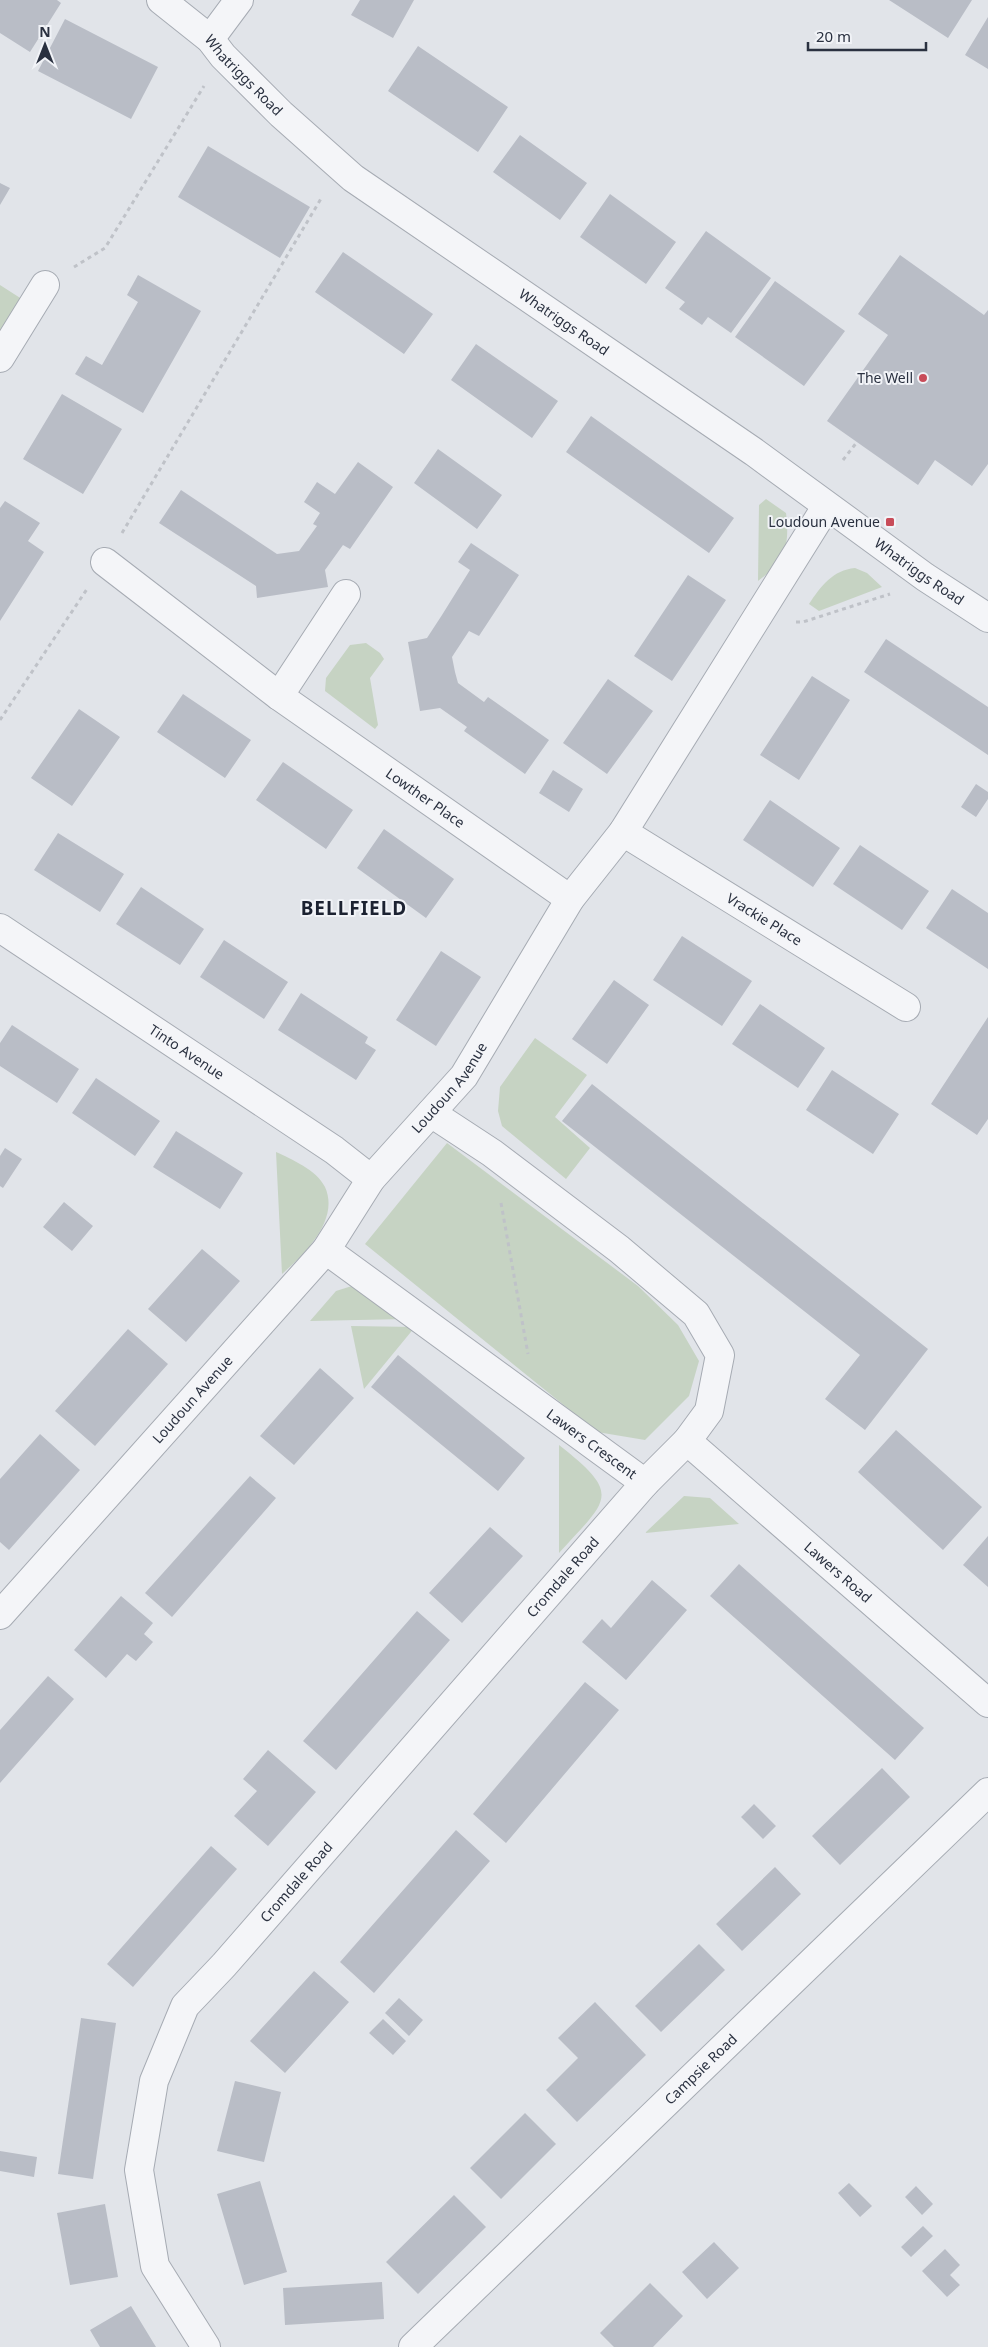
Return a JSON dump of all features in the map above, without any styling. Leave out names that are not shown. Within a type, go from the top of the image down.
[{"type":"street","name":"Whatriggs Road","points":[[161,0],[216,48],[339,167],[746,447],[826,507],[925,577],[988,618]]},
{"type":"street","points":[[216,48],[239,0]]},
{"type":"street","points":[[0,358],[45,285]]},
{"type":"street","name":"Loudoun Avenue","points":[[0,1615],[326,1250],[372,1179],[464,1076],[570,899],[623,832],[826,507]]},
{"type":"street","name":"Lowther Place","points":[[105,562],[279,696],[570,899]]},
{"type":"street","points":[[279,696],[346,594]]},
{"type":"street","name":"Vrackie Place","points":[[623,832],[906,1007]]},
{"type":"street","name":"Tinto Avenue","points":[[0,928],[334,1150],[372,1179]]},
{"type":"street","name":"Lawers Crescent","points":[[326,1250],[645,1483],[687,1441],[709,1412],[720,1354],[696,1314],[619,1249],[492,1153],[432,1112]]},
{"type":"street","name":"Lawers Road","points":[[687,1441],[988,1703]]},
{"type":"street","name":"Cromdale Road","points":[[206,2347],[156,2266],[139,2170],[154,2081],[185,2006],[231,1957],[645,1483]]},
{"type":"street","name":"Campsie Road","points":[[413,2347],[988,1792]]},
{"type":"path","points":[[45,285],[105,248],[216,48]]},
{"type":"path","points":[[0,720],[105,562],[339,167]]},
{"type":"path","points":[[843,460],[857,442]]},
{"type":"path","points":[[753,623],[803,622],[898,592]]},
{"type":"path","points":[[492,1153],[538,1406]]},
{"type":"green space","points":[[0,285],[28,303],[0,349]]},
{"type":"green space","points":[[766,499],[786,513],[787,535],[784,552],[780,559],[758,581],[759,505]]},
{"type":"green space","points":[[855,568],[867,573],[882,587],[819,611],[809,604],[828,580],[840,572]]},
{"type":"green space","points":[[366,643],[380,653],[384,659],[370,678],[378,725],[375,729],[325,691],[326,678],[350,645]]},
{"type":"green space","points":[[535,1038],[587,1075],[555,1117],[590,1148],[566,1179],[502,1126],[498,1111],[500,1087]]},
{"type":"green space","points":[[447,1143],[638,1286],[678,1325],[699,1361],[689,1396],[645,1440],[597,1432],[365,1244]]},
{"type":"green space","points":[[276,1152],[316,1175],[325,1187],[328,1199],[328,1212],[317,1236],[300,1257],[282,1274]]},
{"type":"green space","points":[[355,1285],[406,1319],[310,1321],[336,1291]]},
{"type":"green space","points":[[351,1326],[415,1327],[364,1389]]},
{"type":"green space","points":[[559,1445],[593,1475],[600,1487],[601,1498],[589,1520],[559,1553]]},
{"type":"green space","points":[[684,1496],[710,1498],[739,1524],[645,1533]]},
{"type":"building","points":[[0,0],[57,0],[61,3],[30,52],[0,33]]},
{"type":"building","points":[[360,0],[414,0],[393,38],[351,15]]},
{"type":"building","points":[[889,0],[972,0],[948,38]]},
{"type":"building","points":[[988,17],[988,69],[965,55]]},
{"type":"building","points":[[65,19],[158,67],[131,119],[38,71]]},
{"type":"building","points":[[418,46],[508,107],[478,152],[388,91]]},
{"type":"building","points":[[520,135],[587,183],[560,220],[493,172]]},
{"type":"building","points":[[208,146],[310,207],[280,258],[178,197]]},
{"type":"building","points":[[0,183],[10,188],[0,205]]},
{"type":"building","points":[[610,194],[676,242],[646,284],[580,237]]},
{"type":"building","points":[[706,231],[771,278],[731,333],[708,317],[702,325],[679,309],[685,302],[665,288]]},
{"type":"building","points":[[343,252],[433,314],[404,354],[315,292]]},
{"type":"building","name":"The Well","points":[[900,255],[984,315],[988,310],[988,464],[972,486],[935,460],[918,485],[827,421],[888,335],[858,314]]},
{"type":"building","points":[[138,275],[201,311],[143,413],[75,374],[86,356],[102,365],[138,302],[127,295]]},
{"type":"building","points":[[775,281],[845,331],[804,386],[735,337]]},
{"type":"building","points":[[476,344],[558,401],[532,438],[451,380]]},
{"type":"building","points":[[62,394],[122,429],[83,494],[23,459]]},
{"type":"building","points":[[591,416],[734,518],[709,553],[566,452]]},
{"type":"building","points":[[438,449],[502,495],[477,529],[414,483]]},
{"type":"building","points":[[358,462],[393,487],[350,549],[343,545],[325,570],[328,587],[257,598],[256,586],[159,523],[181,490],[277,554],[299,551],[317,526],[313,524],[320,513],[304,502],[317,482],[335,494]]},
{"type":"building","points":[[5,501],[40,523],[28,541],[44,552],[0,621],[0,508]]},
{"type":"building","points":[[471,543],[519,575],[479,636],[469,631],[452,657],[455,672],[458,683],[484,702],[488,697],[549,740],[525,774],[464,731],[467,727],[440,708],[420,711],[408,642],[427,638],[442,615],[470,570],[458,562]]},
{"type":"building","points":[[688,575],[726,600],[672,681],[634,656]]},
{"type":"building","points":[[886,639],[988,707],[988,755],[864,672]]},
{"type":"building","points":[[812,676],[850,700],[799,780],[760,755]]},
{"type":"building","points":[[608,679],[653,711],[607,774],[563,743]]},
{"type":"building","points":[[183,694],[251,740],[225,778],[157,732]]},
{"type":"building","points":[[79,709],[120,737],[72,806],[31,778]]},
{"type":"building","points":[[283,762],[353,810],[326,849],[256,800]]},
{"type":"building","points":[[553,770],[583,789],[569,812],[539,793]]},
{"type":"building","points":[[976,784],[988,792],[988,799],[976,817],[961,807]]},
{"type":"building","points":[[770,800],[840,848],[813,887],[743,840]]},
{"type":"building","points":[[384,829],[454,879],[426,918],[357,868]]},
{"type":"building","points":[[58,833],[124,874],[100,912],[34,870]]},
{"type":"building","points":[[860,845],[929,891],[902,930],[833,884]]},
{"type":"building","points":[[141,887],[204,929],[180,965],[116,924]]},
{"type":"building","points":[[952,889],[988,913],[988,969],[926,928]]},
{"type":"building","points":[[682,936],[752,981],[722,1026],[653,980]]},
{"type":"building","points":[[224,940],[288,982],[264,1019],[200,977]]},
{"type":"building","points":[[441,951],[481,977],[436,1046],[396,1020]]},
{"type":"building","points":[[614,980],[649,1005],[607,1064],[572,1039]]},
{"type":"building","points":[[301,993],[368,1037],[365,1043],[376,1050],[356,1080],[278,1030]]},
{"type":"building","points":[[760,1004],[825,1048],[798,1088],[732,1044]]},
{"type":"building","points":[[988,1017],[988,1119],[977,1135],[931,1104]]},
{"type":"building","points":[[12,1025],[79,1069],[57,1103],[0,1066],[0,1043]]},
{"type":"building","points":[[832,1070],[899,1114],[873,1154],[806,1110]]},
{"type":"building","points":[[96,1078],[160,1121],[135,1156],[72,1113]]},
{"type":"building","points":[[592,1084],[928,1349],[865,1430],[825,1399],[860,1355],[562,1121]]},
{"type":"building","points":[[176,1131],[243,1173],[220,1209],[153,1167]]},
{"type":"building","points":[[5,1148],[22,1159],[3,1188],[0,1186],[0,1156]]},
{"type":"building","points":[[64,1202],[93,1226],[72,1251],[43,1227]]},
{"type":"building","points":[[202,1249],[240,1281],[186,1342],[148,1309]]},
{"type":"building","points":[[128,1329],[168,1364],[95,1446],[55,1411]]},
{"type":"building","points":[[398,1355],[525,1458],[498,1491],[371,1387]]},
{"type":"building","points":[[320,1368],[354,1398],[294,1465],[260,1436]]},
{"type":"building","points":[[896,1430],[982,1507],[943,1550],[858,1472]]},
{"type":"building","points":[[40,1434],[80,1470],[9,1550],[0,1542],[0,1479]]},
{"type":"building","points":[[250,1476],[276,1498],[172,1617],[145,1593]]},
{"type":"building","points":[[490,1527],[523,1556],[462,1623],[429,1593]]},
{"type":"building","points":[[988,1536],[988,1587],[963,1565]]},
{"type":"building","points":[[739,1564],[924,1728],[895,1760],[710,1596]]},
{"type":"building","points":[[652,1580],[687,1610],[626,1680],[582,1642],[602,1619],[611,1628]]},
{"type":"building","points":[[121,1596],[153,1623],[144,1634],[153,1642],[136,1661],[127,1654],[106,1678],[74,1650]]},
{"type":"building","points":[[417,1611],[450,1640],[336,1770],[303,1741]]},
{"type":"building","points":[[48,1676],[74,1699],[0,1783],[0,1730]]},
{"type":"building","points":[[585,1682],[619,1710],[506,1843],[473,1814]]},
{"type":"building","points":[[268,1750],[316,1792],[268,1846],[234,1816],[257,1791],[243,1779]]},
{"type":"building","points":[[882,1768],[910,1797],[840,1865],[812,1836]]},
{"type":"building","points":[[754,1804],[776,1826],[763,1839],[741,1817]]},
{"type":"building","points":[[456,1830],[490,1861],[374,1993],[340,1962]]},
{"type":"building","points":[[211,1846],[237,1869],[133,1987],[107,1964]]},
{"type":"building","points":[[775,1867],[801,1894],[742,1951],[716,1924]]},
{"type":"building","points":[[699,1944],[725,1970],[661,2032],[635,2006]]},
{"type":"building","points":[[314,1971],[349,2002],[285,2073],[250,2041]]},
{"type":"building","points":[[399,1998],[423,2020],[409,2036],[385,2013]]},
{"type":"building","points":[[595,2002],[646,2055],[577,2122],[546,2090],[578,2058],[558,2038]]},
{"type":"building","points":[[81,2018],[116,2023],[93,2179],[58,2174]]},
{"type":"building","points":[[383,2019],[406,2041],[393,2055],[369,2033]]},
{"type":"building","points":[[235,2081],[281,2092],[264,2162],[217,2151]]},
{"type":"building","points":[[525,2113],[556,2144],[501,2199],[470,2168]]},
{"type":"building","points":[[0,2151],[37,2157],[34,2177],[0,2171]]},
{"type":"building","points":[[260,2181],[287,2272],[244,2285],[217,2194]]},
{"type":"building","points":[[849,2183],[872,2206],[860,2217],[838,2193]]},
{"type":"building","points":[[916,2186],[933,2204],[922,2215],[905,2197]]},
{"type":"building","points":[[454,2195],[486,2227],[418,2294],[386,2262]]},
{"type":"building","points":[[105,2204],[118,2277],[70,2285],[57,2213]]},
{"type":"building","points":[[923,2226],[933,2236],[911,2257],[901,2247]]},
{"type":"building","points":[[714,2242],[739,2268],[707,2299],[682,2272]]},
{"type":"building","points":[[945,2249],[960,2265],[950,2275],[960,2285],[947,2297],[922,2271]]},
{"type":"building","points":[[382,2282],[384,2319],[285,2325],[283,2288]]},
{"type":"building","points":[[650,2283],[683,2316],[653,2347],[614,2347],[600,2333]]},
{"type":"building","points":[[131,2306],[156,2347],[100,2347],[90,2330]]},
{"type":"place","name":"The Well","points":[[923,378]]},
{"type":"place","name":"Loudoun Avenue","points":[[890,522]]},
{"type":"district","name":"BELLFIELD","points":[[354,908]]}]
